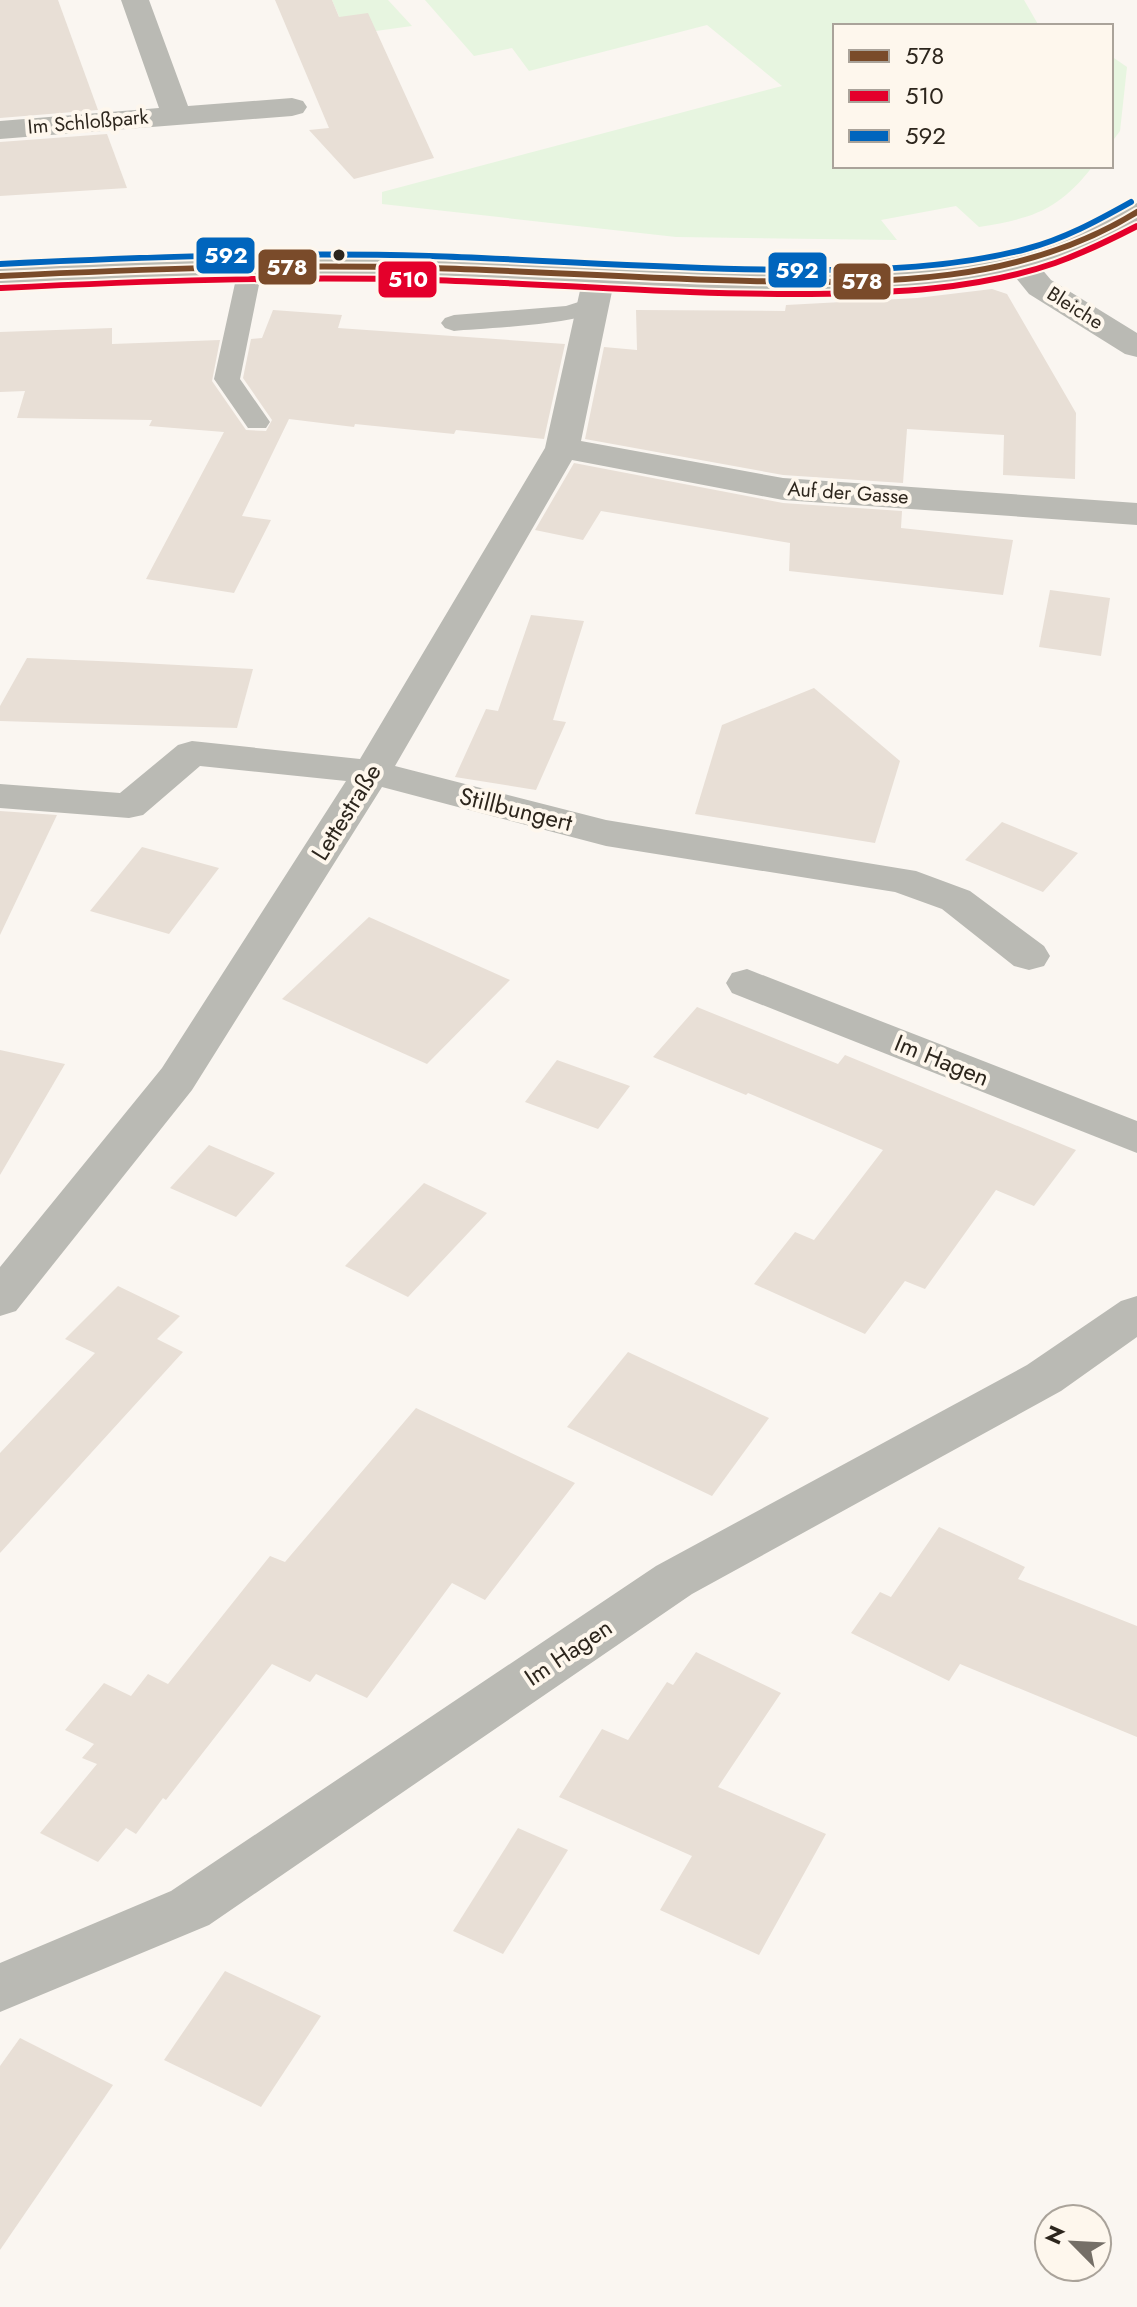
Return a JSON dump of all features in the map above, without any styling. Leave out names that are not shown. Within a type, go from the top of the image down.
[{"type":"main road","points":[[0,276],[251,265],[432,268],[595,291],[844,282],[953,274],[1019,262],[1086,241],[1137,212]]},
{"type":"street","name":"Im Schloßpark","points":[[135,0],[176,114]]},
{"type":"street","name":"Im Schloßpark","points":[[0,130],[292,107]]},
{"type":"street","name":"Bleiche","points":[[1019,262],[1040,287],[1137,347]]},
{"type":"street","name":"Lettestraße","points":[[0,1299],[177,1079],[372,772],[562,448],[595,291]]},
{"type":"street","name":"Auf der Gasse","points":[[562,448],[783,489],[1137,514]]},
{"type":"street","name":"Stillbungert","points":[[0,796],[129,806],[192,753],[372,772],[606,833],[902,880],[956,900],[1029,956]]},
{"type":"street","name":"Im Hagen","points":[[747,983],[1137,1138]]},
{"type":"street","name":"Im Hagen","points":[[0,1988],[190,1908],[674,1580],[1044,1378],[1137,1313]]},
{"type":"lane","points":[[251,265],[227,379],[257,422]]},
{"type":"lane","points":[[454,323],[568,313],[595,291]]},
{"type":"green space","points":[[332,0],[388,0],[412,26],[347,35]]},
{"type":"green space","points":[[425,0],[1024,0],[1038,24],[833,24],[833,168],[1091,168],[1056,203],[1015,220],[979,227],[956,206],[881,220],[897,240],[676,237],[382,204],[382,192],[782,86],[707,25],[529,71],[512,48],[474,56]]},
{"type":"green space","points":[[1113,57],[1127,67],[1120,131],[1113,140]]},
{"type":"building","points":[[0,0],[58,0],[98,110],[0,118]]},
{"type":"building","points":[[275,0],[332,0],[339,17],[368,13],[434,158],[354,179],[309,130],[329,128]]},
{"type":"building","points":[[107,134],[127,188],[0,196],[0,142]]},
{"type":"building","points":[[992,289],[1007,294],[1076,413],[1075,479],[1003,475],[1004,435],[907,429],[903,483],[783,475],[585,439],[604,347],[637,350],[636,310],[785,311],[786,305],[917,298]]},
{"type":"building","points":[[273,310],[342,315],[338,328],[565,344],[544,439],[456,430],[454,434],[355,424],[354,427],[289,419],[242,516],[271,520],[234,593],[146,579],[224,432],[149,426],[152,420],[17,418],[25,391],[0,392],[0,332],[112,328],[112,344],[220,340],[212,381],[246,430],[266,431],[272,420],[243,378],[251,339],[262,338]]},
{"type":"building","points":[[574,463],[783,503],[902,511],[901,528],[1013,540],[1003,595],[789,571],[790,543],[601,511],[583,540],[535,530]]},
{"type":"building","points":[[1050,590],[1110,598],[1101,656],[1039,647]]},
{"type":"building","points":[[531,615],[584,621],[553,720],[566,722],[536,790],[455,777],[486,709],[498,711]]},
{"type":"building","points":[[27,658],[253,669],[237,728],[0,721],[0,706]]},
{"type":"building","points":[[814,688],[900,761],[875,843],[695,814],[722,725]]},
{"type":"building","points":[[0,811],[57,815],[0,935]]},
{"type":"building","points":[[1002,822],[1078,853],[1043,892],[965,860]]},
{"type":"building","points":[[142,847],[219,868],[169,934],[90,911]]},
{"type":"building","points":[[369,917],[510,980],[427,1064],[282,999]]},
{"type":"building","points":[[697,1007],[838,1064],[845,1055],[1076,1150],[1034,1206],[996,1190],[925,1289],[905,1281],[865,1334],[754,1284],[795,1232],[814,1240],[883,1150],[653,1057]]},
{"type":"building","points":[[0,1050],[65,1064],[0,1175]]},
{"type":"building","points":[[557,1060],[630,1086],[598,1129],[525,1102]]},
{"type":"building","points":[[209,1145],[275,1173],[236,1217],[170,1188]]},
{"type":"building","points":[[424,1183],[487,1213],[408,1297],[345,1266]]},
{"type":"building","points":[[118,1286],[180,1316],[157,1339],[183,1352],[0,1553],[0,1453],[95,1353],[65,1339]]},
{"type":"building","points":[[628,1352],[769,1418],[712,1496],[567,1427]]},
{"type":"building","points":[[416,1408],[575,1483],[485,1600],[452,1583],[367,1698],[316,1674],[310,1682],[272,1664],[166,1800],[163,1798],[136,1834],[126,1828],[98,1862],[40,1833],[97,1764],[82,1758],[94,1744],[65,1730],[104,1683],[131,1696],[148,1674],[168,1684],[270,1556],[285,1562]]},
{"type":"building","points":[[939,1527],[1025,1567],[1018,1579],[1137,1626],[1137,1737],[960,1664],[949,1681],[851,1633],[880,1592],[891,1597]]},
{"type":"building","points":[[696,1652],[781,1693],[718,1787],[826,1834],[759,1955],[660,1910],[692,1856],[559,1797],[602,1729],[628,1740],[667,1682],[673,1685]]},
{"type":"building","points":[[518,1828],[568,1850],[503,1954],[453,1931]]},
{"type":"building","points":[[225,1971],[321,2016],[261,2107],[164,2060]]},
{"type":"building","points":[[20,2038],[113,2085],[0,2250],[0,2066]]},
{"type":"transit line","name":"592","points":[[0,264],[161,257],[322,255],[429,256],[724,269],[881,269],[970,261],[1027,249],[1075,232],[1131,202]]},
{"type":"transit line","name":"578","points":[[0,276],[161,269],[322,267],[430,268],[729,281],[887,280],[976,272],[1034,259],[1081,242],[1137,212]]},
{"type":"transit line","name":"510","points":[[1,288],[161,281],[323,279],[430,280],[736,294],[873,293],[919,290],[1009,276],[1095,248],[1137,226]]}]
